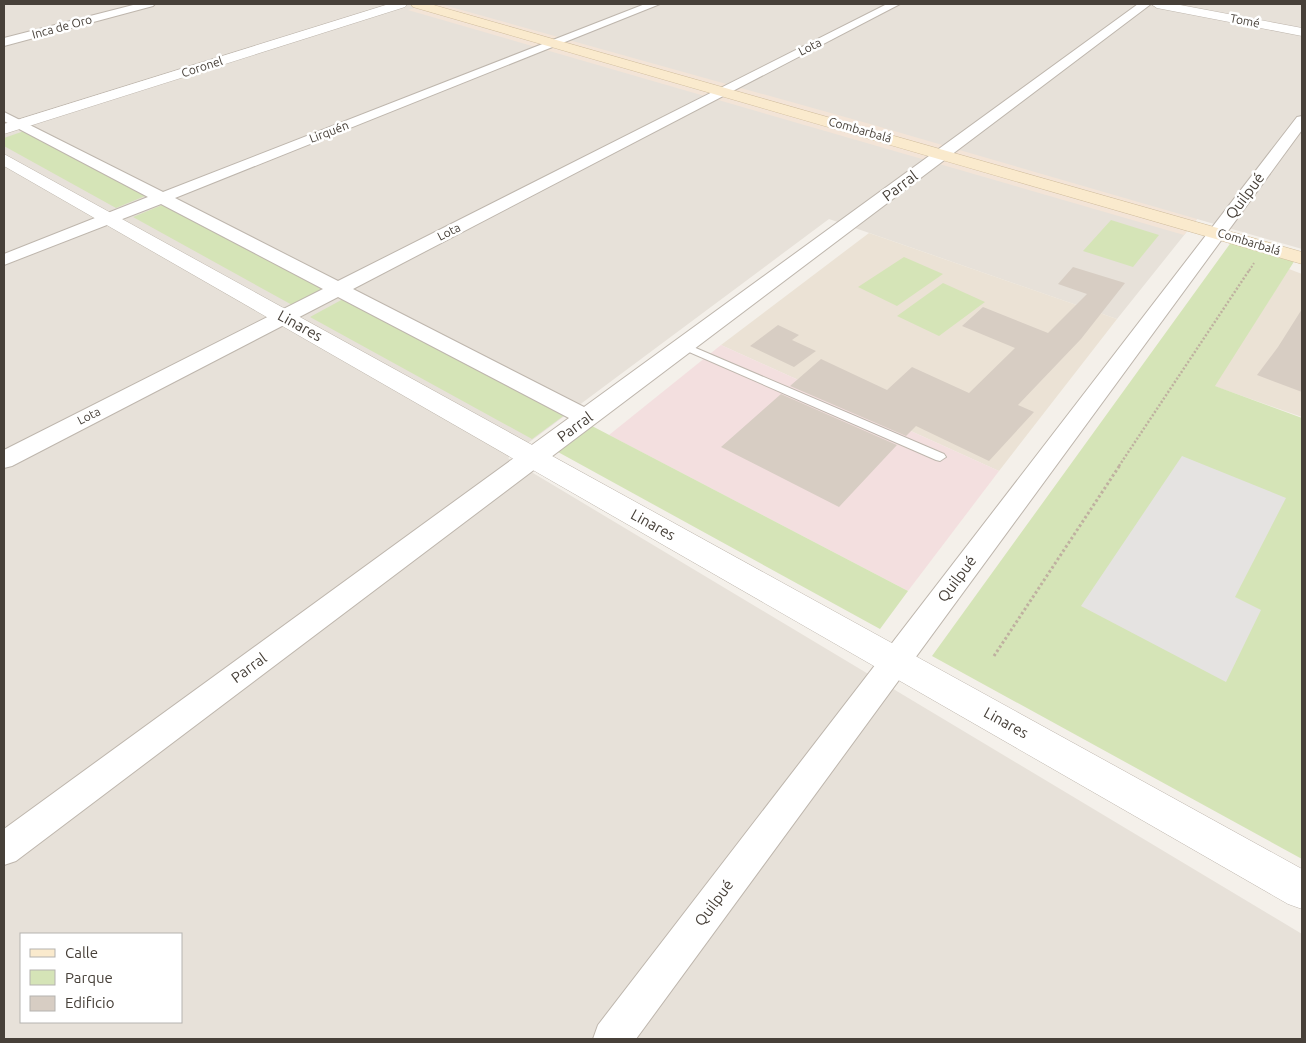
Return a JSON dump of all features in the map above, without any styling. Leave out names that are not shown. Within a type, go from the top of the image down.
[{"type":"main road","name":"Combarbalá","points":[[417,4],[1218,232],[1302,258]]},
{"type":"street","name":"Inca de Oro","points":[[4,42],[149,4]]},
{"type":"street","name":"Coronel","points":[[4,129],[401,4]]},
{"type":"street","name":"Lirquén","points":[[4,260],[654,4]]},
{"type":"street","name":"Lota","points":[[4,460],[895,4]]},
{"type":"street","name":"Parral","points":[[4,849],[1145,4]]},
{"type":"street","name":"Tomé","points":[[1158,4],[1302,32]]},
{"type":"street","points":[[4,116],[587,418]]},
{"type":"street","name":"Quilpué","points":[[612,1039],[1302,120]]},
{"type":"street","name":"Linares","points":[[4,159],[1302,890]]},
{"type":"lane","points":[[684,346],[940,457]]},
{"type":"path","points":[[994,656],[1255,261]]},
{"type":"shaded area","points":[[4,4],[1302,4],[1302,249],[1197,219],[1117,319],[829,219],[508,458],[1302,934],[1302,1039],[4,1039]]},
{"type":"shaded area","points":[[427,4],[440,4],[870,124],[1197,219],[1184,235],[408,10]]},
{"type":"shaded area","points":[[869,233],[1117,319],[999,471],[721,345]]},
{"type":"shaded area","points":[[1289,269],[1302,274],[1302,417],[1214,386]]},
{"type":"shaded area","points":[[721,345],[999,471],[908,591],[609,435]]},
{"type":"shaded area","points":[[1182,456],[1286,498],[1235,597],[1261,610],[1226,682],[1081,606]]},
{"type":"green space","points":[[27,130],[150,194],[116,208],[4,146],[4,138]]},
{"type":"green space","points":[[167,203],[329,288],[294,306],[133,217]]},
{"type":"green space","points":[[1111,220],[1159,235],[1133,267],[1083,251]]},
{"type":"green space","points":[[1232,241],[1295,260],[1215,386],[1302,418],[1302,859],[932,656]]},
{"type":"green space","points":[[904,257],[943,274],[897,306],[858,287]]},
{"type":"green space","points":[[943,283],[985,302],[939,336],[897,316]]},
{"type":"green space","points":[[345,298],[566,414],[532,439],[310,317]]},
{"type":"green space","points":[[592,426],[908,591],[880,629],[558,452]]},
{"type":"building","points":[[1073,267],[1125,283],[1081,339],[1018,405],[1034,412],[989,461],[916,426],[906,436],[790,386],[821,359],[887,390],[912,367],[969,393],[1015,348],[962,326],[983,307],[1048,333],[1087,294],[1058,284]]},
{"type":"building","points":[[1302,309],[1302,392],[1257,375],[1278,347]]},
{"type":"building","points":[[778,325],[799,335],[792,340],[816,351],[794,367],[750,346]]},
{"type":"building","points":[[781,394],[897,445],[839,507],[721,447]]}]
